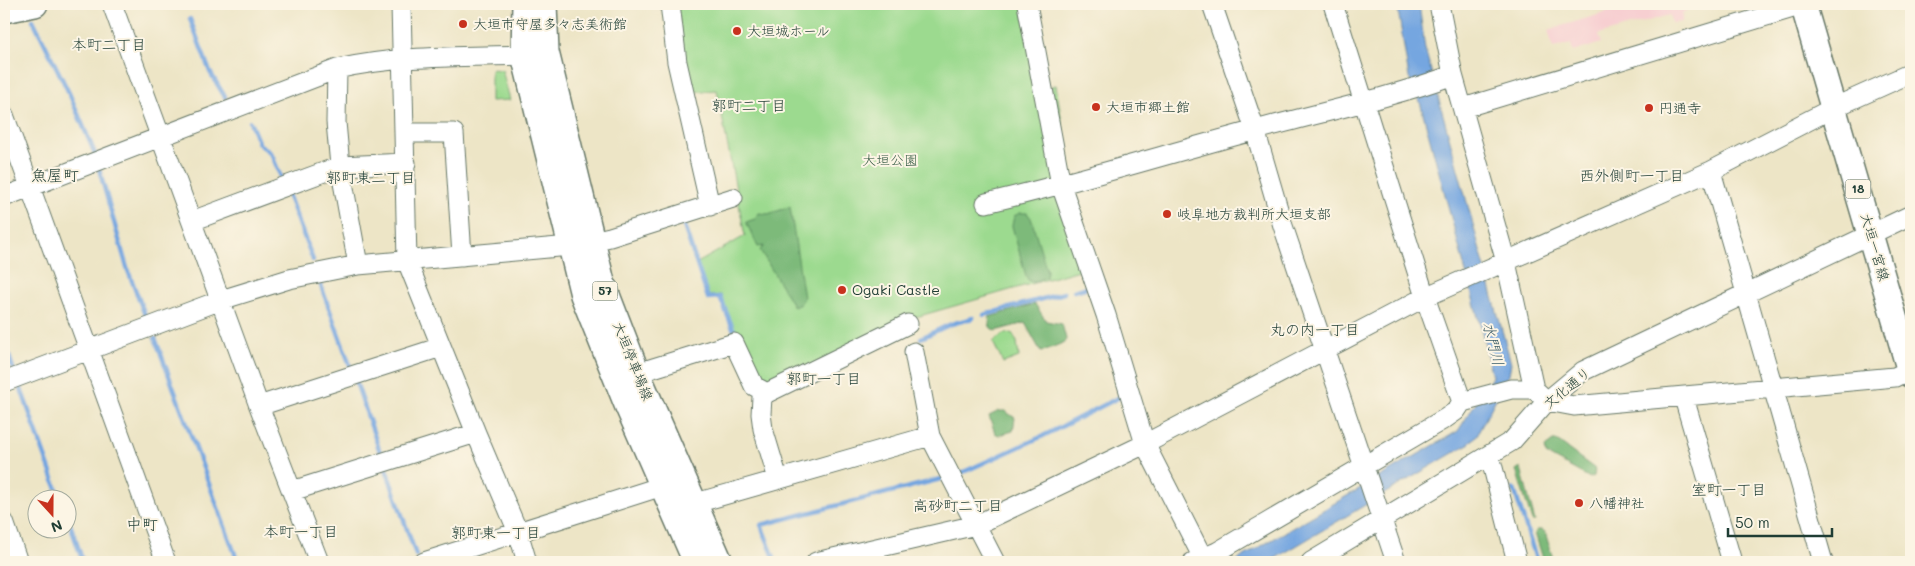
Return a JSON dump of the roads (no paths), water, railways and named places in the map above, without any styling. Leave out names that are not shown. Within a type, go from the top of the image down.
[{"type":"main road","points":[[4,10],[35,4]]},
{"type":"main road","name":"大垣停車場線","points":[[524,4],[524,55],[581,244],[602,282],[637,373],[673,482]]},
{"type":"main road","name":"大垣停車場線","points":[[544,4],[546,52],[581,244],[583,295],[684,507],[720,562]]},
{"type":"main road","name":"大垣一宮線","points":[[1803,4],[1911,371]]},
{"type":"main road","name":"大垣停車場線","points":[[684,507],[696,562]]},
{"type":"street","points":[[112,4],[258,406],[319,562]]},
{"type":"street","points":[[401,4],[407,261],[518,532],[527,562]]},
{"type":"street","points":[[670,4],[677,62],[710,206]]},
{"type":"street","points":[[1027,4],[1062,185],[1106,315],[1146,444],[1201,561],[1365,472],[1446,418],[1467,401],[1511,389],[1541,395],[1574,406],[1684,398],[1900,376],[1911,371]]},
{"type":"street","points":[[1212,4],[1396,562]]},
{"type":"street","points":[[1333,4],[1425,297],[1467,401]]},
{"type":"street","points":[[1439,4],[1446,77],[1463,108],[1498,265],[1541,395]]},
{"type":"street","points":[[1463,108],[1803,4]]},
{"type":"street","points":[[4,197],[161,135],[337,69],[365,62],[403,59],[524,55]]},
{"type":"street","points":[[337,69],[336,122],[340,166],[358,265]]},
{"type":"street","points":[[816,562],[976,524],[1146,444],[1425,297],[1712,171],[1833,108],[1911,73]]},
{"type":"street","points":[[986,202],[1062,185],[1255,130],[1408,90],[1446,77]]},
{"type":"street","points":[[4,115],[166,562]]},
{"type":"street","points":[[405,133],[454,133],[462,256]]},
{"type":"street","points":[[192,221],[340,166],[406,163]]},
{"type":"street","points":[[1712,171],[1823,562]]},
{"type":"street","points":[[4,382],[221,300],[289,279],[358,265],[581,244],[734,198]]},
{"type":"street","name":"文化通り","points":[[1311,562],[1379,512],[1490,456],[1512,442],[1541,395],[1583,371],[1911,215]]},
{"type":"street","points":[[778,479],[761,414],[762,397],[908,324]]},
{"type":"street","points":[[637,373],[734,343],[754,386],[767,393]]},
{"type":"street","points":[[258,406],[441,347]]},
{"type":"street","points":[[914,352],[930,436],[995,562]]},
{"type":"street","points":[[1684,398],[1732,562]]},
{"type":"street","points":[[292,491],[476,433]]},
{"type":"street","points":[[684,507],[930,436]]},
{"type":"street","points":[[1490,456],[1516,562]]},
{"type":"street","points":[[425,562],[673,482]]},
{"type":"street","points":[[4,522],[18,562]]},
{"type":"water","name":"水門川","points":[[1397,4],[1419,4],[1425,49],[1511,363],[1509,374],[1477,435],[1470,443],[1269,562],[1234,562],[1458,431],[1492,377],[1482,332],[1420,102],[1409,78]]},
{"type":"waterway","points":[[190,19],[210,72],[225,97]]},
{"type":"waterway","points":[[33,20],[69,93],[96,156]]},
{"type":"waterway","points":[[250,122],[259,144],[271,153],[281,177]]},
{"type":"waterway","points":[[99,169],[127,268],[145,315]]},
{"type":"waterway","points":[[288,194],[313,260]]},
{"type":"waterway","points":[[683,223],[708,298],[720,297],[735,333]]},
{"type":"waterway","points":[[321,286],[351,368]]},
{"type":"waterway","points":[[1074,291],[1088,287]]},
{"type":"waterway","points":[[984,315],[1064,293]]},
{"type":"waterway","points":[[921,338],[951,324],[973,318]]},
{"type":"waterway","points":[[155,338],[238,562]]},
{"type":"waterway","points":[[4,341],[13,368]]},
{"type":"waterway","points":[[356,382],[381,455]]},
{"type":"waterway","points":[[20,386],[56,488]]},
{"type":"waterway","points":[[959,474],[1041,437],[1120,397]]},
{"type":"waterway","points":[[386,469],[416,555]]},
{"type":"waterway","points":[[776,562],[761,525],[941,479]]},
{"type":"waterway","points":[[1514,489],[1537,562]]},
{"type":"waterway","points":[[75,538],[83,562]]},
{"type":"place","name":"大垣市守屋多々志美術館","points":[[463,24]]},
{"type":"place","name":"大垣城ホール","points":[[737,31]]},
{"type":"place","name":"大垣市郷土館","points":[[1096,107]]},
{"type":"place","name":"円通寺","points":[[1649,108]]},
{"type":"place","name":"岐阜地方裁判所大垣支部","points":[[1167,214]]},
{"type":"place","name":"Ogaki Castle","points":[[842,290]]},
{"type":"place","name":"八幡神社","points":[[1579,503]]},
{"type":"district","name":"本町二丁目","points":[[109,45]]},
{"type":"district","name":"郭町二丁目","points":[[749,106]]},
{"type":"district","name":"魚屋町","points":[[55,175]]},
{"type":"district","name":"西外側町一丁目","points":[[1632,176]]},
{"type":"district","name":"郭町東二丁目","points":[[371,178]]},
{"type":"district","name":"丸の内一丁目","points":[[1315,330]]},
{"type":"district","name":"郭町一丁目","points":[[824,379]]},
{"type":"district","name":"室町一丁目","points":[[1729,490]]},
{"type":"district","name":"高砂町二丁目","points":[[958,506]]},
{"type":"district","name":"中町","points":[[142,524]]},
{"type":"district","name":"本町一丁目","points":[[301,532]]},
{"type":"district","name":"郭町東一丁目","points":[[496,533]]},
{"type":"park label","name":"大垣公園","points":[[890,160]]}]
